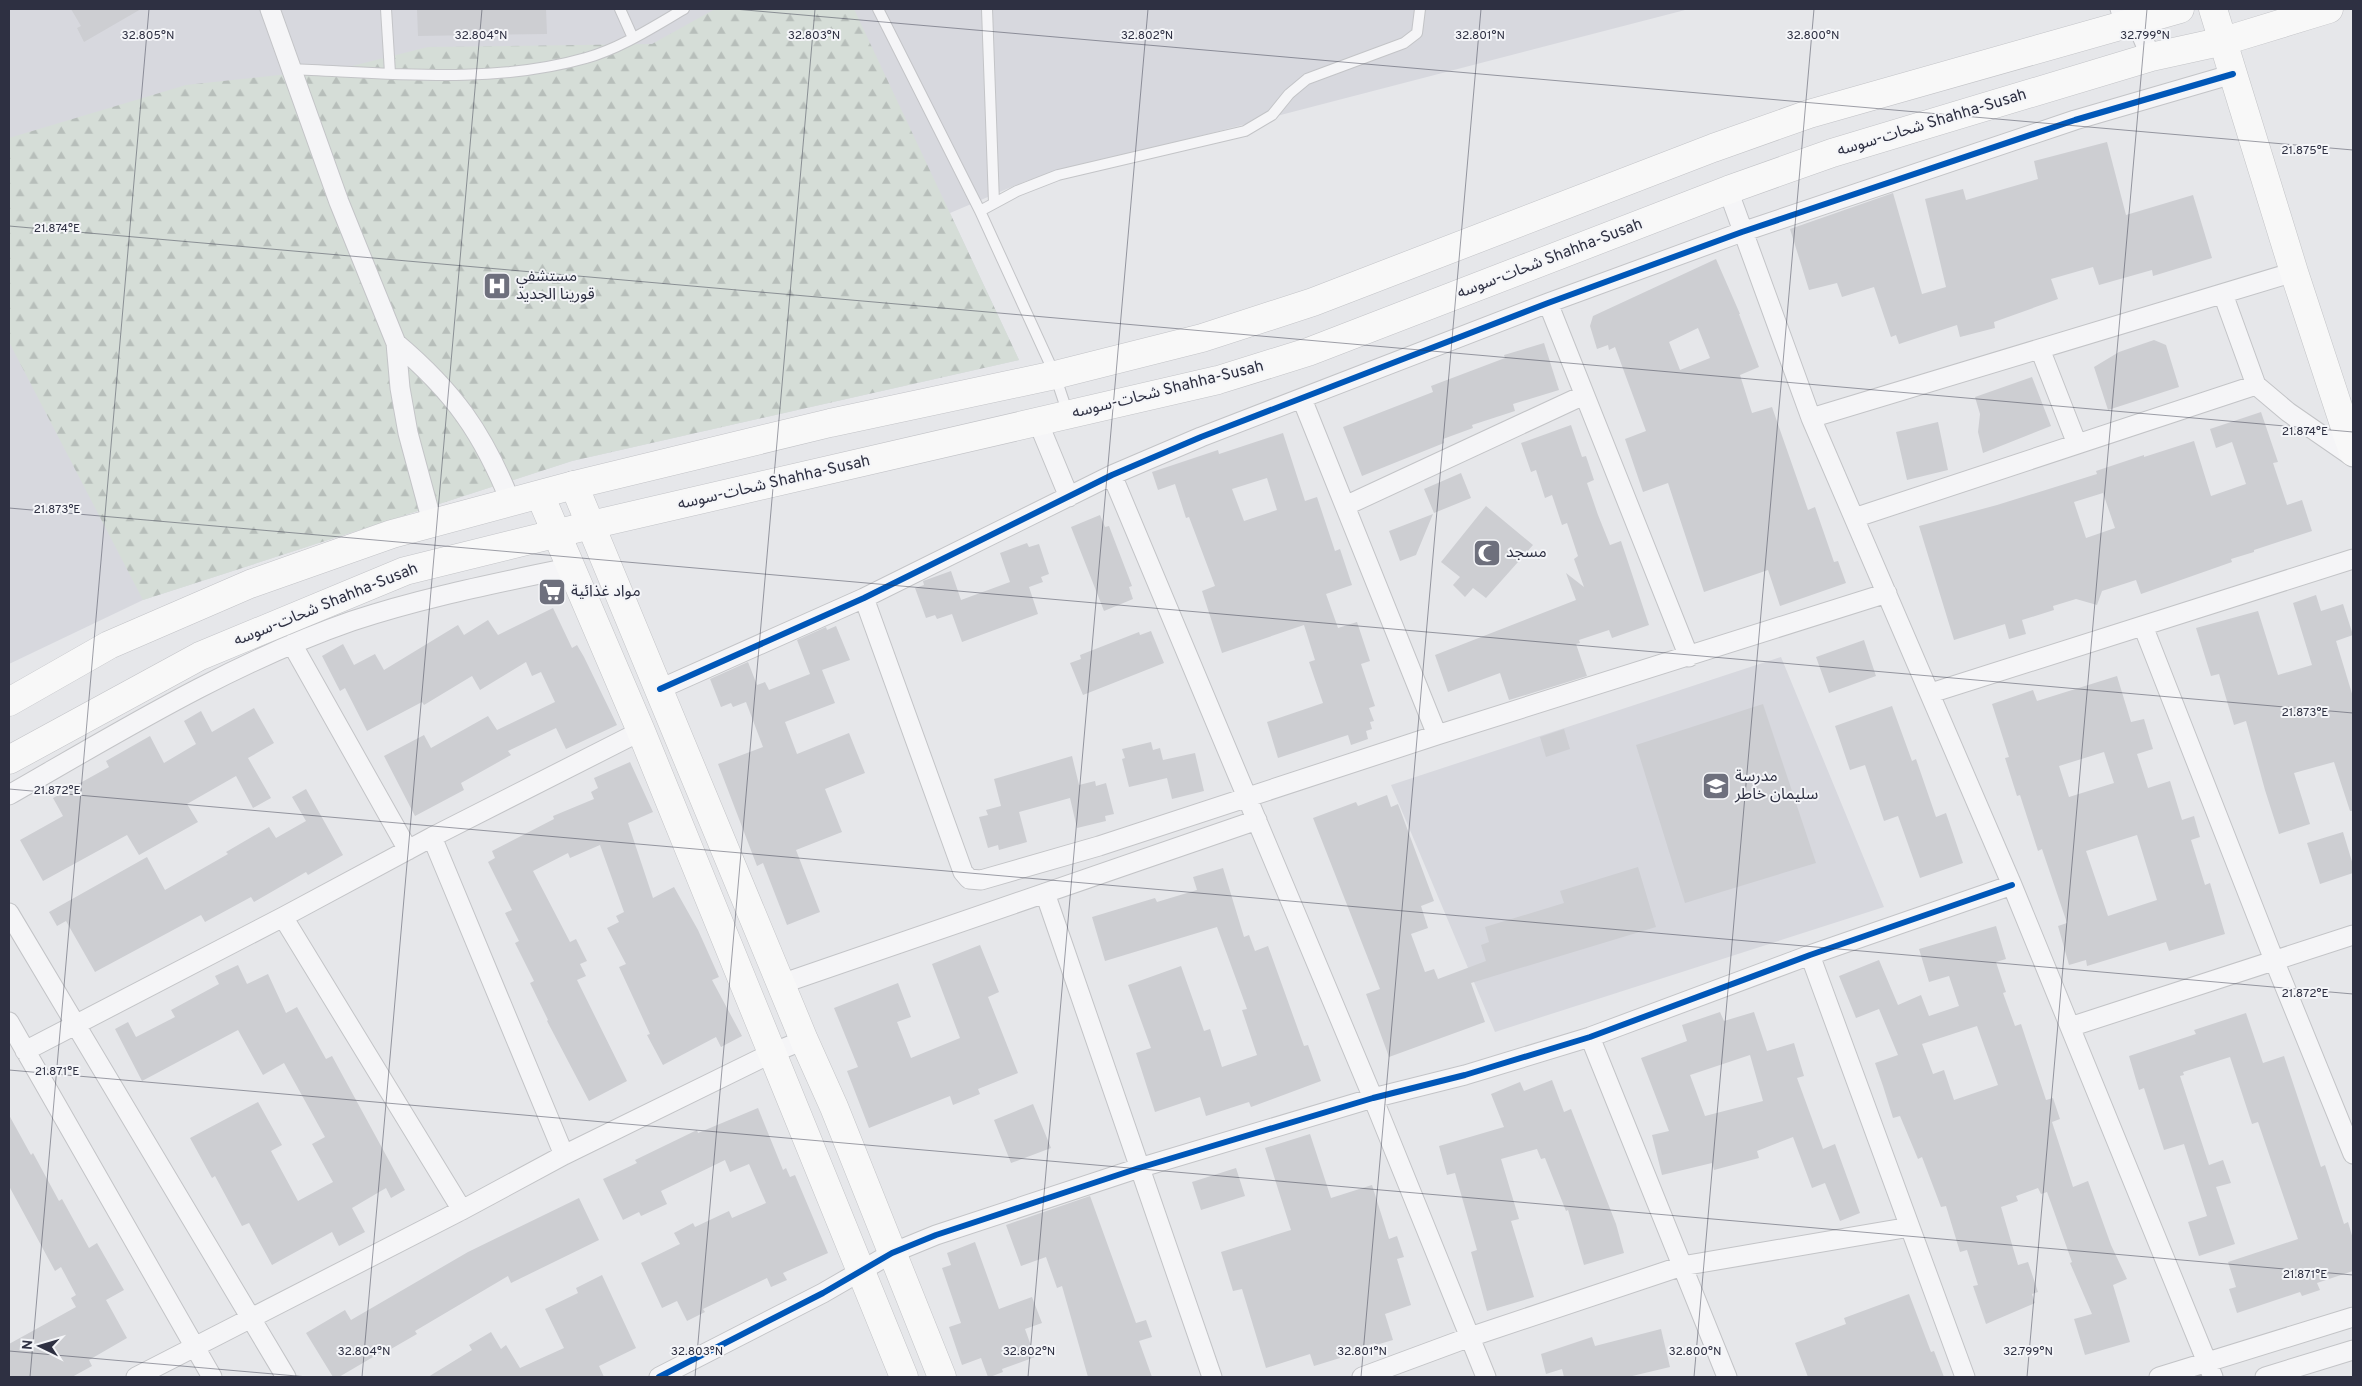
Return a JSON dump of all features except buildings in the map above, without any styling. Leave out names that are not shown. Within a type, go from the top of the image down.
[{"type":"main road","points":[[9,702],[109,645],[232,592],[432,522],[512,503],[574,485],[830,423],[1055,375],[1202,338],[1313,302],[1713,148],[1809,114],[2128,15],[2180,9]]},
{"type":"main road","points":[[2213,9],[2294,272],[2353,452]]},
{"type":"main road","name":"شحات-سوسه Shahha-Susah","points":[[9,760],[200,656],[405,571],[591,525],[1218,380],[1308,352],[1728,190],[1841,150],[2151,57],[2224,41],[2329,9]]},
{"type":"main road","points":[[574,485],[804,1040],[834,1107],[942,1377]]},
{"type":"main road","points":[[540,495],[641,731],[904,1377]]},
{"type":"street","points":[[270,9],[339,202],[396,343],[400,388],[408,433],[432,522]]},
{"type":"street","points":[[2128,15],[2151,57]]},
{"type":"street","points":[[660,689],[864,598],[1112,475],[1201,437],[1548,303],[1742,232],[2075,120],[2233,74]]},
{"type":"street","points":[[1728,190],[1811,418],[2012,885],[2210,1370]]},
{"type":"street","points":[[1811,418],[2294,272]]},
{"type":"street","points":[[2223,294],[2256,385],[2288,412],[2353,457]]},
{"type":"street","points":[[1548,303],[1689,657]]},
{"type":"street","points":[[396,343],[427,369],[460,406],[493,459],[512,503]]},
{"type":"street","points":[[2040,348],[2077,444]]},
{"type":"street","points":[[1854,518],[2256,385]]},
{"type":"street","points":[[1346,506],[1584,395]]},
{"type":"street","points":[[1302,399],[1437,735]]},
{"type":"street","points":[[1038,422],[1069,497]]},
{"type":"street","points":[[1112,475],[1373,1098],[1486,1377]]},
{"type":"street","points":[[1931,694],[2353,559]]},
{"type":"street","points":[[9,795],[136,722],[292,644],[414,601],[572,567]]},
{"type":"street","points":[[864,598],[963,872],[969,879],[982,880],[1099,846],[1247,796],[1887,593]]},
{"type":"street","points":[[2143,626],[2274,960],[2353,1154]]},
{"type":"street","points":[[292,644],[408,850]]},
{"type":"street","points":[[26,1051],[74,1024],[283,917],[432,837],[641,731]]},
{"type":"street","points":[[781,984],[1257,820]]},
{"type":"street","points":[[432,837],[564,1155]]},
{"type":"street","points":[[659,1377],[892,1254],[936,1234],[1139,1168],[1373,1098],[1465,1075],[1590,1037],[1810,955],[2012,885]]},
{"type":"street","points":[[1045,893],[1212,1377]]},
{"type":"street","points":[[9,912],[286,1377]]},
{"type":"street","points":[[283,917],[462,1210]]},
{"type":"street","points":[[2070,1027],[2353,935]]},
{"type":"street","points":[[1810,955],[1965,1377]]},
{"type":"street","points":[[9,1022],[212,1377]]},
{"type":"street","points":[[1590,1037],[1727,1377]]},
{"type":"street","points":[[136,1377],[462,1210],[564,1155],[772,1053],[804,1040]]},
{"type":"street","points":[[1362,1377],[1470,1337],[1682,1266],[1910,1227]]},
{"type":"street","points":[[2159,1377],[2210,1370],[2353,1317]]},
{"type":"street","points":[[2265,1377],[2353,1350]]},
{"type":"lane","points":[[386,9],[390,73]]},
{"type":"lane","points":[[620,9],[633,38]]},
{"type":"lane","points":[[291,69],[475,75],[526,71],[587,58],[633,38],[684,9]]},
{"type":"lane","points":[[878,9],[980,211],[1055,375],[1069,415]]},
{"type":"lane","points":[[987,9],[994,203]]},
{"type":"lane","points":[[980,211],[1058,175],[1245,131],[1272,115],[1293,90],[1306,79],[1404,43],[1417,33],[1420,9]]},
{"type":"shaded area","name":"مستشفي قورينا الجديد","points":[[9,9],[1689,9],[1026,181],[950,213],[1019,360],[572,461],[143,600],[9,664]]},
{"type":"shaded area","points":[[1781,657],[1884,907],[1495,1032],[1391,785]]},
{"type":"green space","name":"مستشفي قورينا الجديد","points":[[715,9],[854,9],[1019,360],[572,461],[143,600],[9,342],[9,138],[186,85],[344,68],[428,47],[652,44]]},
{"type":"cycle path","points":[[660,689],[864,598],[1112,475],[1201,437],[1548,303],[1742,232],[2075,120],[2233,74]]},
{"type":"cycle path","points":[[659,1377],[823,1293],[892,1253],[936,1235],[1139,1168],[1373,1098],[1465,1075],[1590,1037],[1810,955],[2012,885]]},
{"type":"place","name":"مستشفي قورينا الجديد","points":[[497,286]]},
{"type":"place","name":"مسجد","points":[[1487,553]]},
{"type":"place","name":"مواد غذائية","points":[[552,592]]},
{"type":"place","name":"مدرسة سليمان خاطر","points":[[1716,786]]}]
